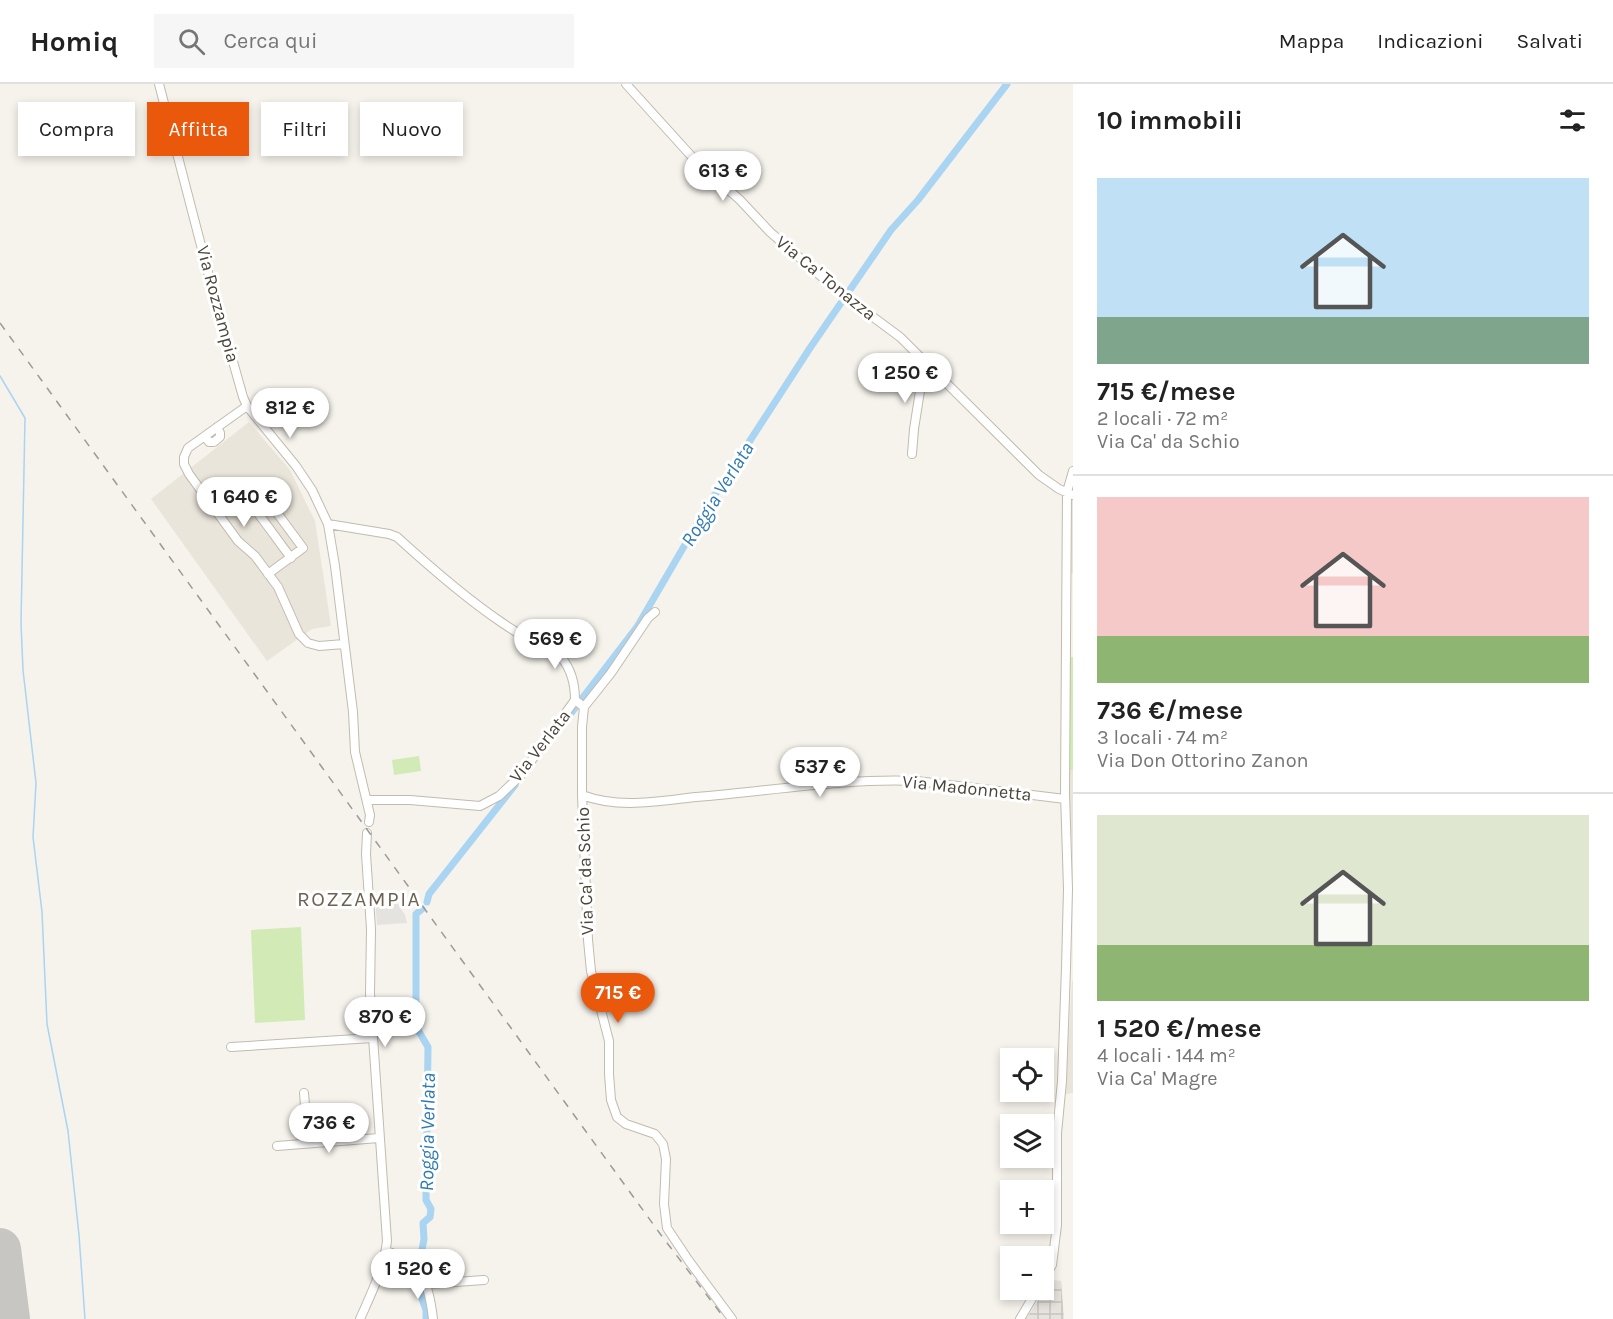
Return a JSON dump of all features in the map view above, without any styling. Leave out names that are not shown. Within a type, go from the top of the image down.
[{"type":"street","name":"Via Rozzampia","points":[[159,84],[243,397],[247,406],[296,466],[312,490],[328,524],[355,730],[355,752],[367,800],[369,822]]},
{"type":"street","name":"Via Ca' Tonazza","points":[[626,84],[694,159],[740,200],[770,232],[800,259],[900,337],[1040,475],[1059,489],[1070,493]]},
{"type":"street","points":[[912,454],[922,372],[928,365]]},
{"type":"street","points":[[247,406],[188,448],[184,457],[186,467],[238,541],[255,556],[278,587],[299,634],[308,643],[319,646],[344,644]]},
{"type":"street","points":[[1054,1249],[1057,1225],[1057,1133],[1062,1081],[1068,889],[1070,493],[1073,471]]},
{"type":"street","points":[[268,574],[291,558],[303,548],[266,498],[263,498],[255,504],[255,508],[291,558]]},
{"type":"street","name":"Via Verlata","points":[[328,524],[397,537],[478,606],[535,643],[559,654],[568,665],[580,703],[521,775],[500,796],[480,806],[410,800],[367,800]]},
{"type":"street","points":[[580,703],[611,673],[648,618],[655,612]]},
{"type":"street","name":"Via Ca' da Schio","points":[[580,703],[588,940],[591,971],[609,1041],[611,1100],[618,1117],[626,1124],[655,1134],[663,1144],[666,1159],[664,1204],[667,1228],[732,1319]]},
{"type":"street","name":"Via Madonnetta","points":[[582,795],[596,800],[625,803],[743,794],[848,782],[898,780],[1068,794]]},
{"type":"street","points":[[360,1319],[386,1251],[386,1218],[372,1038],[367,833]]},
{"type":"street","points":[[231,1047],[372,1038]]},
{"type":"street","points":[[304,1093],[308,1143]]},
{"type":"street","points":[[277,1146],[379,1138]]},
{"type":"street","points":[[386,1251],[397,1254],[418,1271],[427,1284],[433,1319]]},
{"type":"street","points":[[427,1284],[484,1280]]},
{"type":"street","points":[[1020,1319],[1031,1300]]},
{"type":"shaded area","points":[[249,422],[290,470],[315,521],[331,626],[312,629],[267,661],[151,499]]},
{"type":"shaded area","points":[[1067,497],[1073,498],[1073,573],[1067,573]]},
{"type":"shaded area","points":[[1067,770],[1073,770],[1073,900],[1072,848]]},
{"type":"shaded area","points":[[375,897],[388,898],[398,904],[407,923],[377,925]]},
{"type":"shaded area","points":[[1072,981],[1073,1093],[1065,1094]]},
{"type":"shaded area","points":[[1054,1280],[1061,1281],[1064,1319],[1026,1319],[1038,1300],[1054,1300]]},
{"type":"green space","points":[[1067,657],[1073,657],[1073,770],[1067,770]]},
{"type":"green space","points":[[419,756],[421,771],[394,775],[392,760]]},
{"type":"green space","points":[[301,927],[305,1020],[255,1023],[251,930]]},
{"type":"waterway","name":"Roggia Verlata","points":[[555,734],[637,627],[707,507],[810,348],[891,230],[918,200],[1007,84]]},
{"type":"waterway","points":[[0,376],[25,418],[21,623],[23,670],[36,783],[33,837],[42,912],[47,1024],[68,1131],[85,1319]]},
{"type":"waterway","name":"Roggia Verlata","points":[[427,902],[429,894],[515,785]]},
{"type":"waterway","name":"Roggia Verlata","points":[[422,909],[416,914],[416,1001],[418,1030],[428,1047],[426,1200],[431,1209],[430,1217],[423,1223],[424,1239],[416,1282],[426,1310],[426,1319]]},
{"type":"runway","points":[[0,1249],[9,1319]]},
{"type":"railway","points":[[0,323],[661,1235],[725,1319]]},
{"type":"district","name":"ROZZAMPIA","points":[[359,899]]}]
